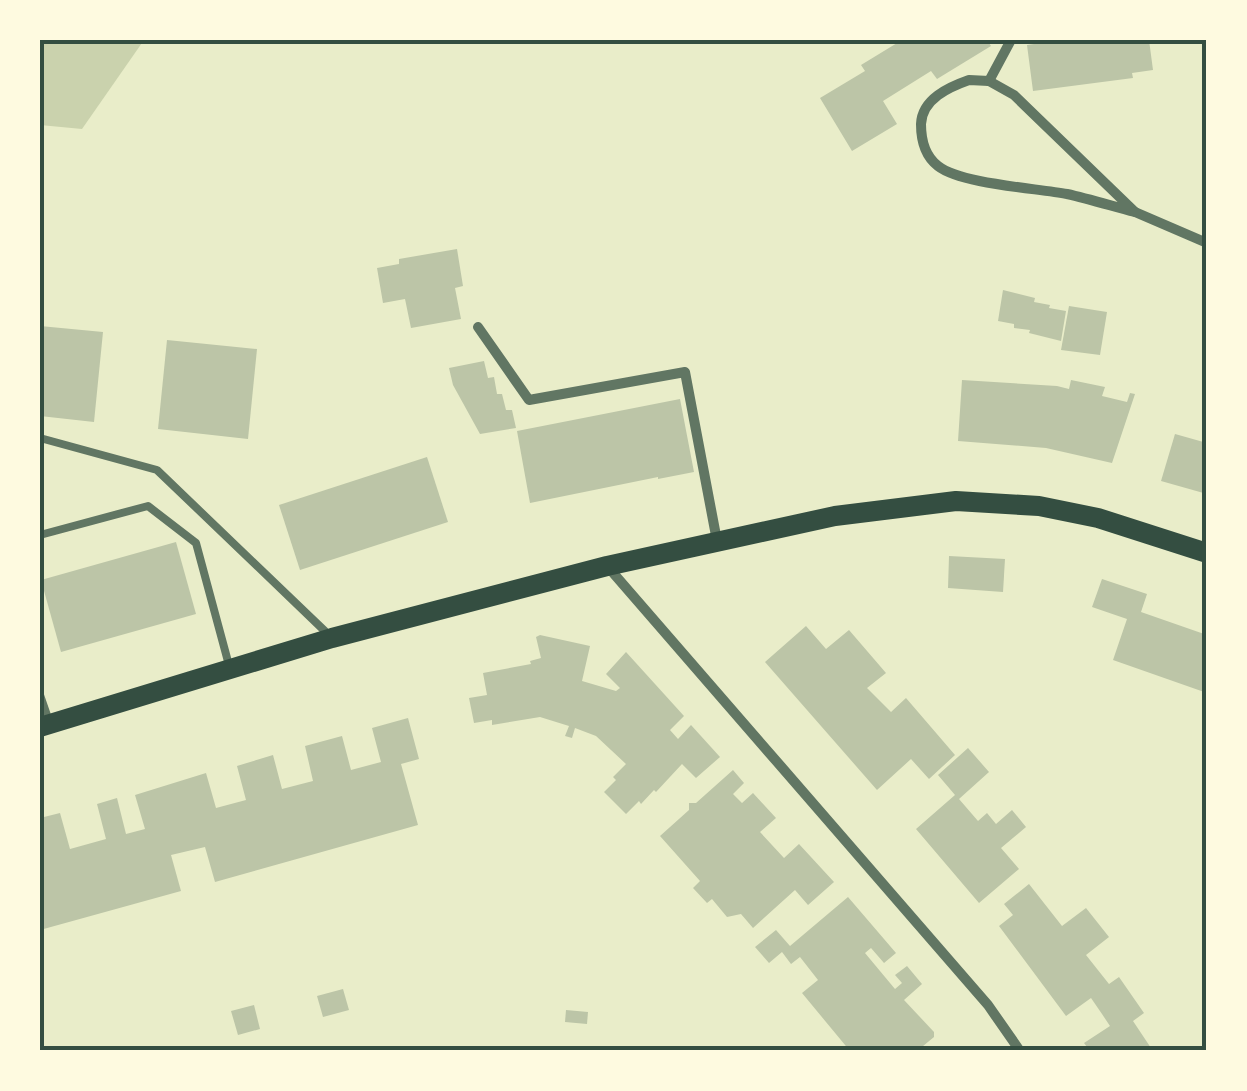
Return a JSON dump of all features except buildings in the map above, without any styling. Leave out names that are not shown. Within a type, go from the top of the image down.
[{"type":"main road","points":[[45,726],[332,638],[607,566],[835,516],[956,502],[1039,506],[1098,518],[1207,554]]},
{"type":"street","points":[[989,81],[1011,40]]},
{"type":"street","points":[[1135,212],[1014,95],[989,81],[970,80],[949,87],[930,102],[921,120],[923,147],[936,165],[957,176],[1070,195],[1135,212],[1207,242]]},
{"type":"street","points":[[478,327],[529,400],[685,372],[718,541]]},
{"type":"street","points":[[607,566],[988,1005],[1020,1051]]},
{"type":"lane","points":[[40,438],[157,470],[332,638]]},
{"type":"lane","points":[[40,535],[148,506],[196,543],[230,669]]},
{"type":"lane","points":[[40,695],[45,726]]},
{"type":"green space","points":[[40,40],[144,40],[82,129],[40,125]]}]
